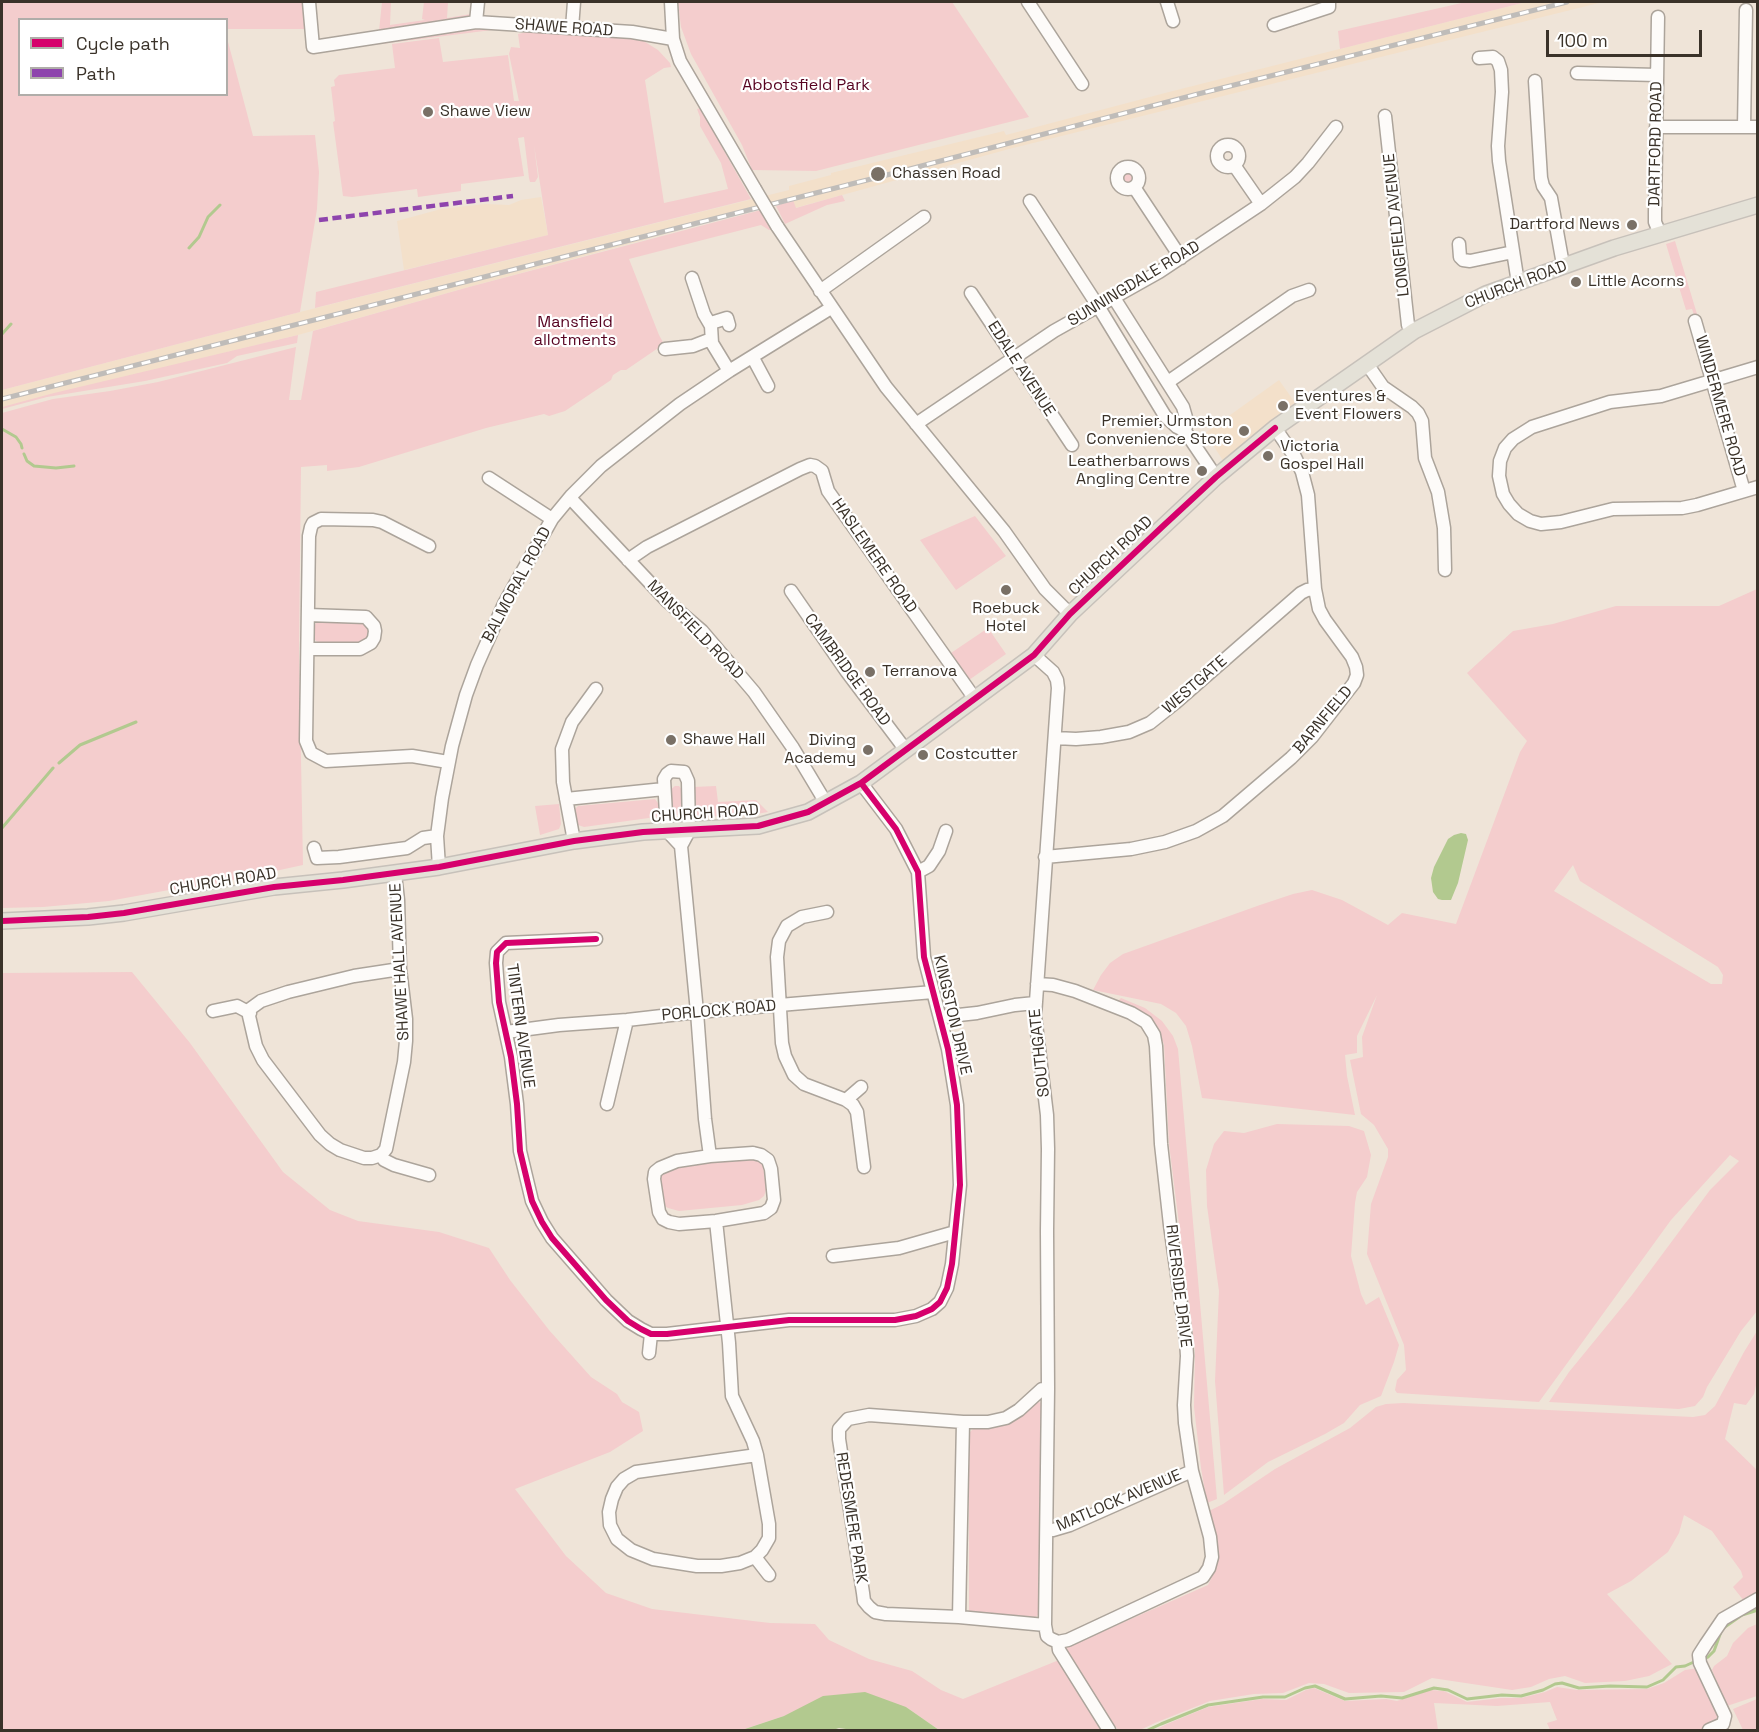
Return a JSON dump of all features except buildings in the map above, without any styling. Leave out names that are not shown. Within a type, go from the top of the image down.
[{"type":"main road","name":"CHURCH ROAD","points":[[2,921],[124,913],[274,887],[439,867],[574,841],[643,832],[758,826],[808,812],[861,783],[1034,654],[1070,614],[1216,477],[1275,428],[1413,331],[1486,294],[1660,234],[1758,205]]},
{"type":"street","name":"SHAWE ROAD","points":[[309,2],[313,47],[476,22],[632,32],[673,39]]},
{"type":"street","points":[[476,22],[478,2]]},
{"type":"street","points":[[572,28],[574,2]]},
{"type":"street","points":[[671,2],[675,50],[685,72],[777,226],[881,380],[1004,531],[1045,589],[1070,614]]},
{"type":"street","points":[[1028,2],[1082,84]]},
{"type":"street","points":[[1167,2],[1173,21]]},
{"type":"street","points":[[1274,25],[1329,4]]},
{"type":"street","points":[[1744,127],[1746,10]]},
{"type":"street","name":"DARTFORD ROAD","points":[[1658,17],[1654,212],[1660,234]]},
{"type":"street","points":[[1479,58],[1493,57],[1498,61],[1501,70],[1498,160],[1518,283]]},
{"type":"street","points":[[1577,74],[1657,75]]},
{"type":"street","points":[[1535,81],[1541,178],[1551,198],[1565,266]]},
{"type":"street","name":"LONGFIELD AVENUE","points":[[1385,116],[1408,325],[1413,331]]},
{"type":"street","name":"SUNNINGDALE ROAD","points":[[916,424],[1054,331],[1181,258],[1261,204],[1295,177],[1336,127]]},
{"type":"street","points":[[1656,127],[1758,127]]},
{"type":"street","points":[[1234,165],[1261,204]]},
{"type":"street","points":[[1134,187],[1181,258]]},
{"type":"street","points":[[1030,201],[1166,416],[1177,427],[1185,431],[1216,477]]},
{"type":"street","points":[[820,291],[924,217]]},
{"type":"street","points":[[1459,244],[1460,257],[1463,260],[1470,261],[1513,252]]},
{"type":"street","points":[[691,278],[704,314],[711,323],[711,339],[714,348],[729,371]]},
{"type":"street","points":[[1168,382],[1292,296],[1308,290]]},
{"type":"street","name":"EDALE AVENUE","points":[[971,292],[1072,445]]},
{"type":"street","points":[[1114,298],[1183,407],[1187,421],[1185,431]]},
{"type":"street","name":"BALMORAL ROAD","points":[[439,867],[437,836],[448,762],[466,695],[488,638],[519,574],[552,519],[570,496],[614,455],[686,400],[831,308]]},
{"type":"street","points":[[711,323],[727,318],[729,326]]},
{"type":"street","name":"WINDERMERE ROAD","points":[[1695,321],[1744,491]]},
{"type":"street","points":[[665,349],[693,346],[711,339]]},
{"type":"street","points":[[753,358],[768,386]]},
{"type":"street","points":[[1367,364],[1383,387],[1405,400],[1422,421],[1425,458],[1438,492],[1444,528],[1445,572]]},
{"type":"street","points":[[1758,367],[1661,396],[1610,402],[1532,427],[1509,443],[1505,448],[1499,468],[1500,484],[1509,504],[1518,514],[1541,524],[1561,522],[1612,509],[1682,508],[1758,487]]},
{"type":"street","name":"BARNFIELD","points":[[1045,857],[1131,849],[1166,842],[1197,831],[1223,816],[1291,758],[1312,737],[1354,683],[1357,675],[1352,657],[1319,609],[1315,589],[1308,495],[1302,472],[1295,457],[1275,428]]},
{"type":"street","name":"HASLEMERE ROAD","points":[[628,560],[647,547],[800,469],[810,465],[815,466],[822,471],[828,491],[975,699]]},
{"type":"street","points":[[489,478],[552,519]]},
{"type":"street","name":"MANSFIELD ROAD","points":[[570,496],[667,601],[702,631],[754,692],[793,748],[826,803]]},
{"type":"street","points":[[429,546],[378,520],[326,518],[317,521],[311,527],[306,741],[311,753],[326,762],[412,756],[448,762]]},
{"type":"street","name":"WESTGATE","points":[[1055,738],[1101,737],[1129,732],[1150,723],[1300,593],[1315,589]]},
{"type":"street","name":"CAMBRIDGE ROAD","points":[[791,591],[905,749]]},
{"type":"street","points":[[308,615],[366,617],[375,631],[371,644],[360,649],[308,649]]},
{"type":"street","name":"SOUTHGATE","points":[[1034,654],[1053,672],[1057,681],[1055,738],[1035,1003],[1047,1115],[1048,1389]]},
{"type":"street","points":[[574,841],[561,766],[562,749],[572,722],[586,699],[596,689]]},
{"type":"street","name":"CHURCH ROAD","points":[[667,831],[663,789],[664,779],[672,771],[684,772],[688,781],[689,831]]},
{"type":"street","name":"KINGSTON DRIVE","points":[[727,1328],[789,1320],[895,1320],[916,1316],[932,1309],[940,1302],[947,1288],[952,1264],[960,1185],[957,1106],[948,1049],[924,957],[918,872],[896,829],[861,783]]},
{"type":"street","name":"CHURCH ROAD","points":[[566,799],[663,789]]},
{"type":"street","points":[[667,831],[681,846]]},
{"type":"street","points":[[689,831],[681,846],[710,1156]]},
{"type":"street","points":[[918,872],[929,866],[939,851],[946,831]]},
{"type":"street","points":[[314,848],[317,858],[339,857],[403,849],[427,836],[437,836]]},
{"type":"street","name":"SHAWE HALL AVENUE","points":[[381,1155],[389,1139],[406,1041],[395,874]]},
{"type":"street","points":[[827,912],[802,917],[787,926],[779,941],[777,957],[782,1043],[794,1075],[804,1084],[846,1100],[853,1105],[857,1112],[864,1167]]},
{"type":"street","name":"TINTERN AVENUE","points":[[596,939],[506,943],[498,950],[496,963],[499,1002],[511,1057],[520,1151],[530,1193],[542,1222],[552,1238],[606,1300],[628,1321],[651,1334]]},
{"type":"street","points":[[400,969],[354,976],[288,992],[261,1001],[254,1005],[249,1013],[256,1046],[263,1060],[320,1135],[330,1144],[350,1154],[364,1158],[381,1155],[384,1160],[394,1165],[429,1175]]},
{"type":"street","name":"RIVERSIDE DRIVE","points":[[1036,984],[1053,985],[1075,991],[1131,1013],[1146,1022],[1154,1035],[1162,1155],[1186,1339],[1185,1423],[1192,1471],[1210,1537],[1212,1557],[1203,1577],[1068,1640],[1058,1642]]},
{"type":"street","name":"PORLOCK ROAD","points":[[506,1032],[697,1012],[933,992]]},
{"type":"street","points":[[940,1017],[1035,1003]]},
{"type":"street","points":[[213,1011],[237,1006],[249,1013]]},
{"type":"street","points":[[607,1104],[627,1020]]},
{"type":"street","points":[[846,1100],[861,1087]]},
{"type":"street","points":[[753,1153],[768,1160],[774,1200],[771,1208],[764,1213],[716,1221],[679,1224],[663,1219],[659,1212],[655,1172],[677,1161],[710,1156],[753,1153]]},
{"type":"street","points":[[716,1221],[732,1396],[757,1455],[770,1524],[769,1538],[755,1557],[740,1563],[721,1566],[697,1566],[653,1559],[631,1550],[617,1539],[610,1525],[609,1512],[617,1487],[624,1479],[636,1472],[757,1455]]},
{"type":"street","points":[[833,1256],[899,1248],[956,1232]]},
{"type":"street","points":[[649,1353],[651,1334],[727,1328]]},
{"type":"street","name":"REDESMERE PARK","points":[[1045,1625],[959,1617],[886,1614],[875,1612],[869,1607],[864,1601],[839,1430],[848,1419],[870,1415],[988,1422],[1006,1418],[1019,1410],[1042,1389],[1048,1389]]},
{"type":"street","points":[[1048,1389],[1045,1625],[1047,1636],[1058,1642],[1059,1650],[1109,1731]]},
{"type":"street","points":[[959,1617],[963,1422]]},
{"type":"street","name":"MATLOCK AVENUE","points":[[1047,1530],[1070,1525],[1192,1471]]},
{"type":"street","points":[[755,1557],[769,1575]]},
{"type":"street","points":[[1709,1731],[1723,1724],[1725,1716],[1700,1663],[1699,1655],[1723,1619],[1758,1599]]},
{"type":"shaded area","points":[[1526,2],[1603,2],[1009,149],[795,208],[792,200],[298,335],[2,407],[2,390],[300,312],[789,190],[789,186],[831,175],[831,173],[1004,131],[1006,135]]},
{"type":"shaded area","points":[[541,197],[548,235],[404,270],[397,221],[441,209],[485,204],[509,205],[521,200]]},
{"type":"shaded area","points":[[1279,380],[1296,404],[1224,462],[1205,433]]},
{"type":"shaded area","points":[[1461,833],[1466,834],[1468,840],[1458,883],[1451,900],[1438,899],[1433,892],[1431,878],[1434,867],[1448,839]]},
{"type":"shaded area","points":[[865,1692],[906,1707],[939,1730],[839,1728],[833,1730],[742,1730],[784,1716],[823,1696]]},
{"type":"green space","points":[[2,2],[305,2],[307,29],[228,29],[228,18],[18,18],[18,96],[228,96],[228,42],[253,136],[315,135],[319,172],[317,209],[300,312],[2,390]]},
{"type":"green space","points":[[382,2],[391,2],[390,25],[425,20],[422,19],[424,2],[448,2],[447,18],[471,14],[474,18],[379,31]]},
{"type":"green space","name":"Abbotsfield Park","points":[[678,2],[952,2],[1029,117],[816,171],[752,170],[742,145],[691,54],[681,27]]},
{"type":"green space","points":[[1466,2],[1526,2],[1340,49],[1338,31]]},
{"type":"green space","points":[[477,25],[492,28],[492,30],[325,51]]},
{"type":"green space","points":[[536,30],[616,34],[642,40],[658,50],[671,67],[664,68],[645,80],[664,203],[728,189],[721,163],[700,126],[697,109],[700,108],[751,199],[315,308],[316,292],[548,235],[534,145],[538,177],[535,182],[530,182],[524,137],[518,138],[524,176],[461,184],[461,191],[418,197],[417,189],[352,197],[343,196],[333,122],[335,121],[331,87],[335,86],[334,80],[339,75],[395,68],[392,44],[439,38],[443,62],[508,55],[514,101],[519,101],[509,54],[511,47],[520,48],[518,34]]},
{"type":"green space","points":[[1128,171],[1133,173],[1135,178],[1133,183],[1128,185],[1123,183],[1121,178],[1123,173]]},
{"type":"green space","points":[[842,195],[845,201],[827,205],[785,224],[776,206],[793,200],[796,208]]},
{"type":"green space","name":"Mansfield allotments","points":[[761,210],[773,229],[769,230],[761,225],[629,259],[664,344],[626,370],[613,375],[611,380],[565,411],[486,428],[359,467],[327,471],[327,465],[301,467],[299,652],[303,865],[201,887],[169,890],[109,901],[2,908],[2,413],[53,399],[158,382],[296,347],[289,400],[301,400],[313,331],[469,287]]},
{"type":"green space","points":[[1675,241],[1697,314],[1694,315],[1692,309],[1686,310],[1666,244]]},
{"type":"green space","points":[[298,335],[297,343],[237,356],[227,363],[145,381],[47,397],[2,409],[2,407],[54,393]]},
{"type":"green space","points":[[975,516],[1006,556],[956,590],[920,540]]},
{"type":"green space","points":[[1757,589],[1757,1311],[1741,1331],[1703,1397],[1695,1406],[1679,1409],[1549,1402],[1569,1372],[1632,1295],[1710,1190],[1739,1161],[1730,1155],[1671,1220],[1539,1402],[1397,1393],[1395,1390],[1397,1380],[1406,1370],[1404,1345],[1367,1254],[1371,1204],[1388,1157],[1388,1149],[1374,1125],[1361,1114],[1350,1060],[1363,1057],[1362,1037],[1377,995],[1357,1036],[1357,1053],[1345,1055],[1355,1115],[1202,1098],[1186,1026],[1176,1013],[1161,1004],[1093,990],[1110,963],[1123,954],[1260,905],[1312,890],[1342,900],[1388,925],[1402,913],[1456,924],[1520,752],[1527,741],[1467,673],[1513,631],[1553,624],[1616,606],[1719,606]],"holes":[[[1573,865],[1580,881],[1718,967],[1723,975],[1722,984],[1711,984],[1554,891]]]},
{"type":"green space","points":[[319,620],[365,621],[371,632],[364,643],[323,644],[313,637],[313,627]]},
{"type":"green space","points":[[988,628],[1006,654],[969,680],[951,653]]},
{"type":"green space","points":[[679,786],[682,790],[684,815],[672,815],[670,790]]},
{"type":"green space","points":[[716,786],[718,802],[756,800],[768,812],[698,817],[695,811],[693,787]]},
{"type":"green space","points":[[655,799],[660,806],[656,817],[584,827],[578,825],[575,819],[574,811],[578,806]]},
{"type":"green space","points":[[559,804],[561,824],[559,829],[540,835],[535,806]]},
{"type":"green space","points":[[132,972],[190,1043],[283,1172],[330,1210],[358,1221],[439,1232],[489,1248],[510,1280],[549,1330],[591,1377],[617,1394],[622,1402],[639,1412],[643,1431],[610,1452],[515,1489],[566,1556],[606,1593],[652,1609],[770,1623],[815,1624],[829,1640],[869,1659],[912,1671],[941,1690],[963,1699],[1059,1660],[1104,1730],[939,1730],[906,1707],[784,1716],[742,1730],[2,1730],[2,973]]},
{"type":"green space","points":[[1121,998],[1145,1008],[1162,1021],[1173,1036],[1178,1049],[1217,1499],[1207,1503],[1194,1407],[1195,1351],[1169,1144],[1164,1044],[1151,1019],[1117,1002]]},
{"type":"green space","points":[[1277,1124],[1349,1126],[1364,1131],[1371,1155],[1367,1177],[1357,1192],[1351,1256],[1366,1305],[1379,1297],[1399,1345],[1381,1396],[1360,1405],[1344,1423],[1268,1462],[1224,1495],[1215,1381],[1219,1291],[1207,1206],[1206,1170],[1214,1144],[1224,1131],[1244,1133]]},
{"type":"green space","points":[[751,1156],[763,1165],[766,1190],[764,1196],[759,1200],[742,1205],[679,1211],[663,1205],[659,1170],[663,1167]]},
{"type":"green space","points":[[1757,1331],[1757,1381],[1754,1394],[1746,1405],[1734,1403],[1725,1439],[1757,1470],[1757,1592],[1744,1601],[1733,1587],[1743,1577],[1741,1571],[1712,1531],[1684,1515],[1679,1533],[1668,1552],[1631,1581],[1607,1594],[1672,1664],[1649,1676],[1625,1681],[1585,1683],[1565,1676],[1549,1679],[1531,1687],[1512,1690],[1432,1678],[1404,1692],[1349,1693],[1324,1684],[1309,1683],[1283,1693],[1254,1694],[1210,1701],[1140,1730],[1118,1730],[1068,1656],[1065,1648],[1208,1585],[1219,1557],[1209,1511],[1275,1469],[1350,1428],[1376,1407],[1403,1403],[1693,1417],[1705,1415],[1715,1406]]},
{"type":"green space","points":[[1038,1402],[1042,1403],[1042,1406],[1038,1615],[1033,1619],[969,1612],[969,1433],[975,1427],[1020,1416]]},
{"type":"green space","points":[[1757,1624],[1757,1696],[1727,1706],[1712,1670],[1727,1656],[1733,1643],[1748,1628]]},
{"type":"green space","points":[[1698,1668],[1719,1713],[1714,1724],[1699,1730],[1550,1730],[1547,1723],[1557,1720],[1550,1702],[1497,1706],[1434,1703],[1438,1730],[1155,1730],[1208,1707],[1262,1699],[1286,1700],[1314,1688],[1345,1701],[1386,1699],[1397,1701],[1430,1690],[1444,1691],[1467,1702],[1521,1698],[1557,1687],[1577,1690],[1647,1689],[1664,1683],[1685,1670]]},
{"type":"green space","points":[[1757,1699],[1757,1730],[1743,1730],[1733,1709]]},
{"type":"waterway","points":[[189,248],[199,237],[208,217],[220,205]]},
{"type":"waterway","points":[[2,334],[11,324]]},
{"type":"waterway","points":[[2,429],[16,437],[22,448]]},
{"type":"waterway","points":[[24,454],[27,461],[34,466],[56,468],[74,466]]},
{"type":"waterway","points":[[59,763],[80,745],[136,722]]},
{"type":"waterway","points":[[2,828],[53,768]]},
{"type":"waterway","points":[[1702,1659],[1714,1651],[1722,1629],[1742,1615],[1758,1610]]},
{"type":"waterway","points":[[1148,1730],[1208,1705],[1263,1697],[1285,1697],[1315,1686],[1345,1699],[1381,1696],[1402,1698],[1434,1688],[1448,1690],[1467,1699],[1502,1695],[1521,1696],[1562,1683],[1579,1688],[1647,1687],[1663,1680],[1676,1667],[1696,1661]]},
{"type":"railway","points":[[2,399],[1567,2]]},
{"type":"marked path","points":[[319,220],[513,196]]},
{"type":"cycle path","points":[[2,921],[124,913],[274,887],[439,867],[574,841],[643,832],[758,826],[808,812],[861,783],[1034,655],[1070,614],[1162,527],[1216,477],[1275,428]]},
{"type":"cycle path","points":[[596,939],[506,943],[497,952],[496,963],[499,1002],[511,1057],[520,1151],[532,1201],[552,1238],[606,1300],[628,1321],[651,1334],[789,1320],[895,1320],[916,1316],[932,1309],[940,1302],[947,1288],[952,1264],[960,1185],[957,1105],[948,1049],[924,957],[918,872],[896,829],[861,783]]},
{"type":"place","name":"Shawe View","points":[[428,112]]},
{"type":"place","name":"Chassen Road","points":[[878,174]]},
{"type":"place","name":"Dartford News","points":[[1632,225]]},
{"type":"place","name":"Little Acorns","points":[[1576,282]]},
{"type":"place","name":"Eventures & Event Flowers","points":[[1283,406]]},
{"type":"place","name":"Premier, Urmston Convenience Store","points":[[1244,431]]},
{"type":"place","name":"Victoria Gospel Hall","points":[[1268,456]]},
{"type":"place","name":"Leatherbarrows Angling Centre","points":[[1202,471]]},
{"type":"place","name":"Roebuck Hotel","points":[[1006,590]]},
{"type":"place","name":"Terranova","points":[[870,672]]},
{"type":"place","name":"Shawe Hall","points":[[671,740]]},
{"type":"place","name":"Diving Academy","points":[[868,750]]},
{"type":"place","name":"Costcutter","points":[[923,755]]}]
